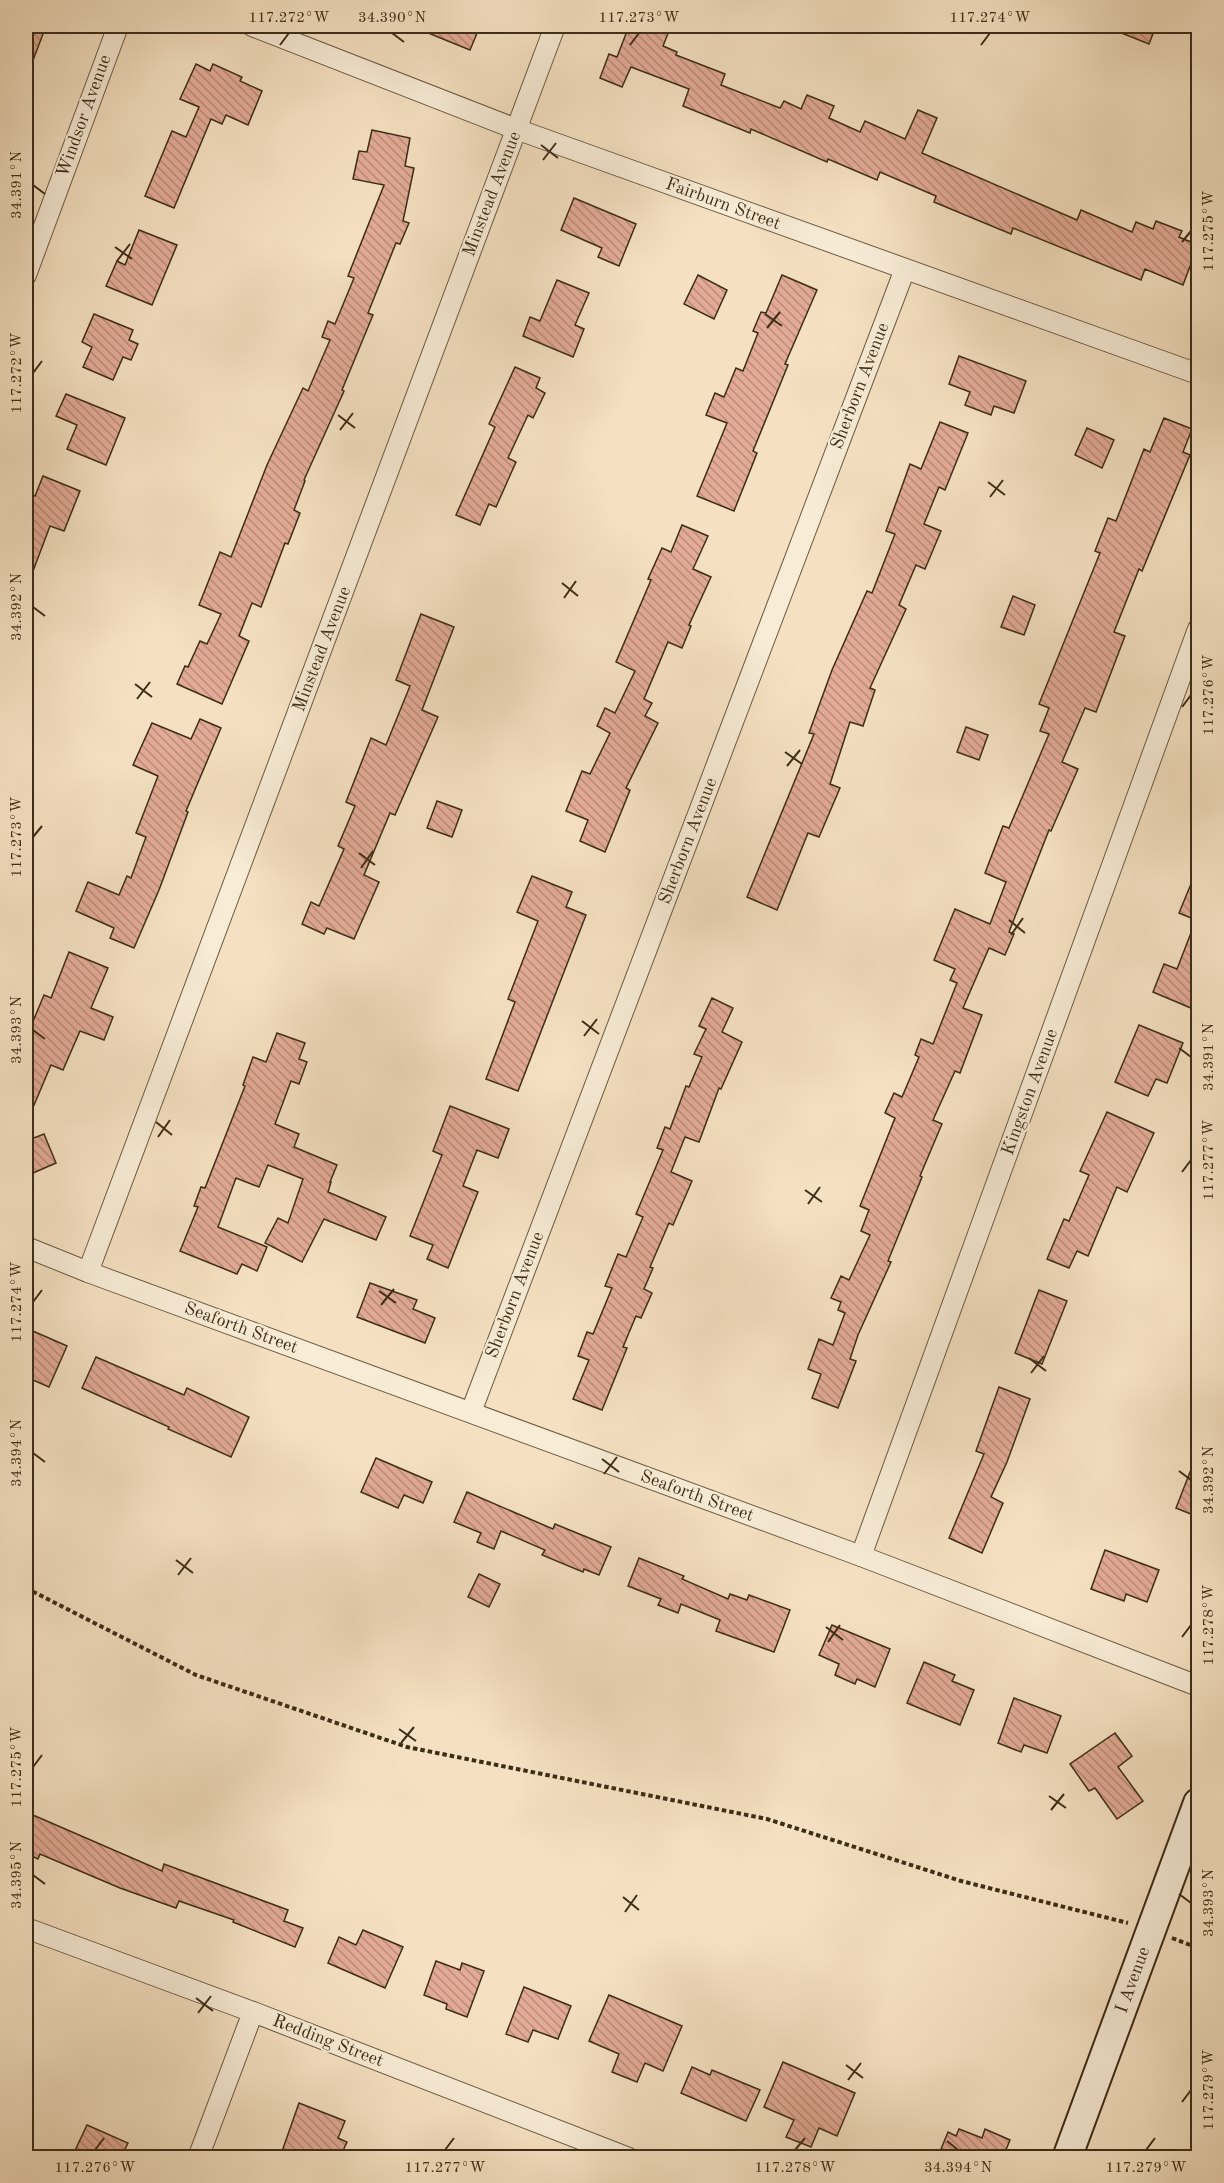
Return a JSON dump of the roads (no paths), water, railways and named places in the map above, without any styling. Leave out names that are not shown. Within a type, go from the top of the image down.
[{"type":"main road","name":"I Avenue","points":[[1067,2157],[1198,1803]]},
{"type":"street","name":"Windsor Avenue","points":[[26,275],[118,26]]},
{"type":"street","name":"Fairburn Street","points":[[252,26],[516,129],[1198,374]]},
{"type":"street","name":"Minstead Avenue","points":[[88,1272],[555,26]]},
{"type":"street","name":"Sherborn Avenue","points":[[471,1412],[904,269]]},
{"type":"street","name":"Kingston Avenue","points":[[861,1556],[1198,629]]},
{"type":"street","name":"Seaforth Street","points":[[26,1247],[88,1272],[861,1556],[1198,1686]]},
{"type":"street","name":"Redding Street","points":[[26,1928],[253,2012],[625,2157]]},
{"type":"street","points":[[198,2157],[253,2012]]}]
